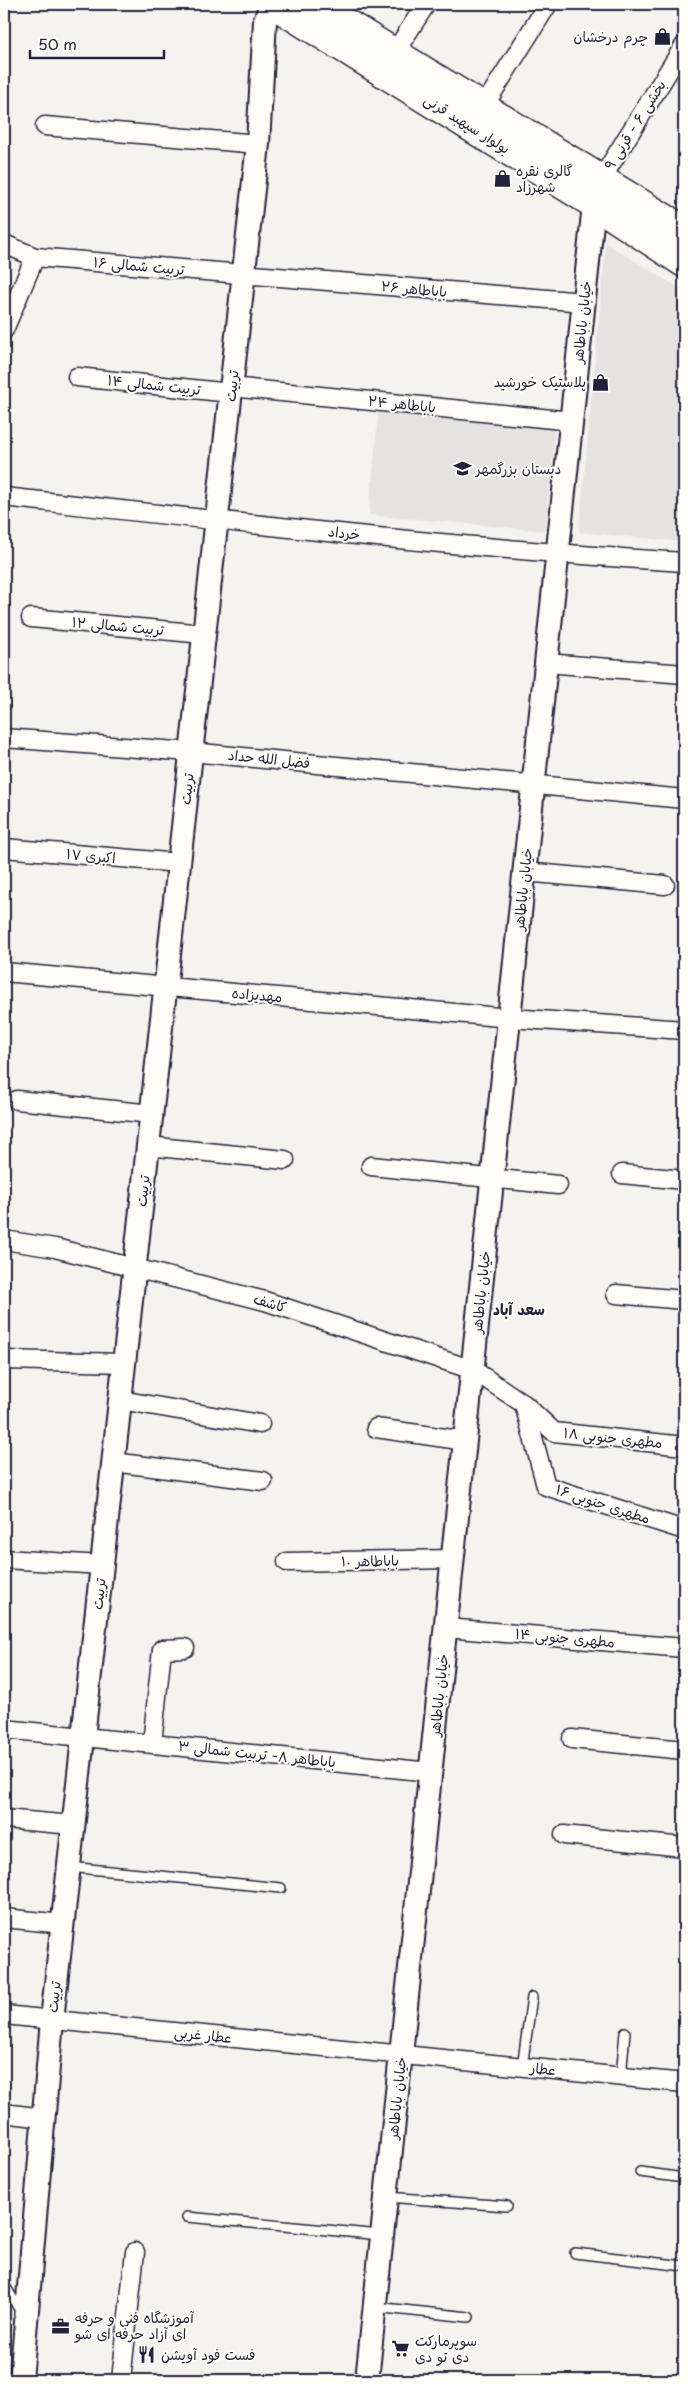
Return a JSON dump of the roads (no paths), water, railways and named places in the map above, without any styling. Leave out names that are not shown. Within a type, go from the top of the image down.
[{"type":"main road","name":"بولوار سپهبد قرنی","points":[[272,4],[594,204],[684,263]]},
{"type":"main road","name":"بولوار سپهبد قرنی","points":[[315,4],[602,178],[684,230]]},
{"type":"street","name":"تربیت","points":[[20,2380],[62,1924],[258,144],[265,21],[272,4]]},
{"type":"street","points":[[395,52],[426,4]]},
{"type":"street","points":[[484,106],[548,4]]},
{"type":"street","name":"بخشی ۶ - قرنی ۹","points":[[602,178],[684,46]]},
{"type":"street","points":[[45,126],[258,144]]},
{"type":"street","name":"خیابان باباطاهر","points":[[368,2380],[594,204]]},
{"type":"street","name":"تربیت شمالی ۱۶","points":[[4,244],[35,257],[244,275]]},
{"type":"street","points":[[4,330],[35,257]]},
{"type":"street","name":"باباطاهر ۲۶","points":[[244,275],[584,302]]},
{"type":"street","name":"تربیت شمالی ۱۴","points":[[77,377],[231,390]]},
{"type":"street","name":"باباطاهر ۲۴","points":[[231,390],[572,421]]},
{"type":"street","name":"خرداد","points":[[4,497],[217,521],[558,554],[684,562]]},
{"type":"street","name":"تربیت شمالی ۱۲","points":[[31,618],[204,634]]},
{"type":"street","points":[[546,663],[684,674]]},
{"type":"street","name":"فضل الله حداد","points":[[4,738],[191,752],[684,799]]},
{"type":"street","name":"اکبری ۱۷","points":[[4,848],[179,863]]},
{"type":"street","points":[[525,872],[665,885]]},
{"type":"street","name":"مهدیزاده","points":[[4,972],[510,1018],[684,1030]]},
{"type":"street","points":[[17,1100],[152,1114]]},
{"type":"street","points":[[148,1146],[285,1160]]},
{"type":"street","points":[[371,1166],[558,1185]]},
{"type":"street","points":[[622,1174],[684,1180]]},
{"type":"street","name":"کاشف","points":[[4,1240],[54,1248],[265,1301],[473,1370],[524,1404]]},
{"type":"street","points":[[616,1294],[684,1300]]},
{"type":"street","points":[[4,1360],[124,1363]]},
{"type":"street","points":[[120,1400],[260,1424]]},
{"type":"street","name":"مطهری جنوبی ۱۸","points":[[524,1404],[554,1432],[684,1446]]},
{"type":"street","name":"مطهری جنوبی ۱۶","points":[[524,1404],[546,1486],[684,1530]]},
{"type":"street","points":[[376,1428],[466,1441]]},
{"type":"street","points":[[113,1462],[262,1481]]},
{"type":"street","points":[[4,1559],[102,1565]]},
{"type":"street","name":"باباطاهر ۱۰","points":[[287,1562],[453,1559]]},
{"type":"street","name":"مطهری جنوبی ۱۴","points":[[446,1628],[684,1648]]},
{"type":"street","points":[[152,1744],[162,1649],[185,1648]]},
{"type":"street","name":"باباطاهر ۸- تربیت شمالی ۳","points":[[4,1729],[431,1772]]},
{"type":"street","points":[[572,1739],[684,1750]]},
{"type":"street","points":[[4,1819],[73,1825]]},
{"type":"street","points":[[564,1835],[684,1848]]},
{"type":"street","points":[[4,1918],[62,1924]]},
{"type":"street","name":"عطار غربی","points":[[4,2015],[401,2055]]},
{"type":"street","name":"عطار","points":[[401,2055],[684,2083]]},
{"type":"street","points":[[4,2113],[43,2118]]},
{"type":"street","points":[[121,2380],[135,2252]]},
{"type":"lane","points":[[69,1867],[281,1888]]},
{"type":"lane","points":[[522,2067],[532,1997]]},
{"type":"lane","points":[[621,2077],[625,2032]]},
{"type":"lane","points":[[640,2172],[684,2178]]},
{"type":"lane","points":[[387,2197],[507,2206]]},
{"type":"lane","points":[[187,2217],[383,2235]]},
{"type":"lane","points":[[575,2253],[684,2266]]},
{"type":"lane","points":[[4,2288],[7,2289],[18,2309],[20,2380]]},
{"type":"lane","points":[[375,2307],[469,2317]]},
{"type":"place","name":"چرم درخشان","points":[[662,37]]},
{"type":"place","name":"گالری نقره شهرزاد","points":[[502,179]]},
{"type":"place","name":"پلاستیک خورشید","points":[[600,382]]},
{"type":"place","name":"دبستان بزرگمهر","points":[[462,469]]},
{"type":"place","name":"آموزشگاه فنی و حرفه ای آزاد حرفه ای شو","points":[[61,2326]]},
{"type":"place","name":"سوپرمارکت دی تو دی","points":[[401,2349]]},
{"type":"place","name":"فست فود آویشن","points":[[147,2355]]},
{"type":"district","name":"سعد آباد","points":[[519,1310]]}]
